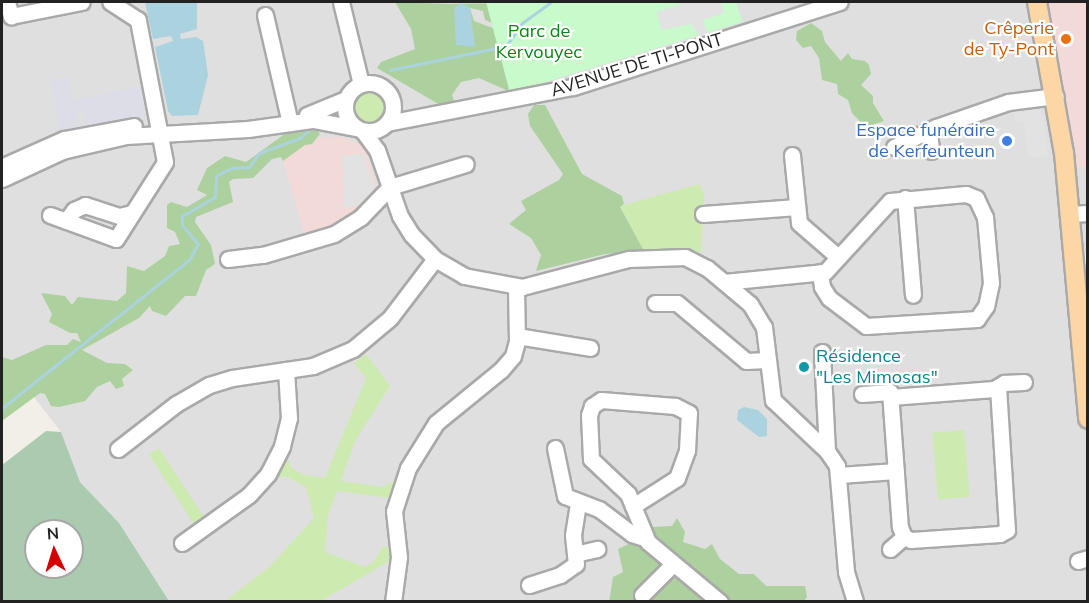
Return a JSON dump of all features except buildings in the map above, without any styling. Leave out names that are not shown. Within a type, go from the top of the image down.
[{"type":"main road","points":[[1025,2],[1043,40]]},
{"type":"main road","points":[[1036,2],[1079,214],[1088,419]]},
{"type":"street","points":[[7,2],[11,16],[82,2]]},
{"type":"street","points":[[50,215],[116,238],[165,162],[161,128],[138,20],[110,2]]},
{"type":"street","points":[[341,2],[361,84]]},
{"type":"street","name":"AVENUE DE TI-PONT","points":[[384,125],[431,113],[493,105],[573,87],[840,2]]},
{"type":"street","points":[[265,15],[289,120]]},
{"type":"street","points":[[289,120],[319,112],[346,99],[361,84]]},
{"type":"street","points":[[361,84],[379,86],[390,97],[393,110],[384,125],[377,150]]},
{"type":"street","points":[[894,147],[929,130],[1008,102],[1056,96]]},
{"type":"street","name":"AVENUE DE TI-PONT","points":[[390,97],[431,113]]},
{"type":"street","points":[[346,99],[347,118],[360,129],[377,150],[405,224],[435,259],[476,280],[516,287],[629,260],[678,257],[695,260],[724,282],[760,317],[775,404],[827,451],[839,475],[846,572],[855,602]]},
{"type":"street","points":[[2,174],[69,149],[161,128],[289,120],[328,120],[360,129],[384,125]]},
{"type":"street","points":[[929,130],[931,151]]},
{"type":"street","points":[[792,155],[800,225],[838,257]]},
{"type":"street","points":[[228,259],[263,255],[342,231],[390,188],[466,164]]},
{"type":"street","points":[[724,282],[820,272],[838,257],[882,206],[905,198],[972,195],[987,222],[991,283],[986,306],[977,319],[866,326],[829,298],[822,287],[820,272]]},
{"type":"street","points":[[905,198],[913,295]]},
{"type":"street","points":[[66,221],[85,206],[119,216],[132,213]]},
{"type":"street","points":[[703,214],[797,207]]},
{"type":"street","points":[[118,449],[203,388],[232,378],[322,363],[363,342],[390,318],[435,259]]},
{"type":"street","points":[[393,602],[399,557],[394,511],[413,455],[445,413],[505,366],[515,350],[516,287]]},
{"type":"street","points":[[655,303],[677,303],[746,361],[767,360]]},
{"type":"street","points":[[517,336],[590,348]]},
{"type":"street","points":[[822,352],[827,451]]},
{"type":"street","points":[[182,543],[249,495],[268,474],[284,442],[289,418],[286,370]]},
{"type":"street","points":[[891,397],[998,388],[1004,383],[1024,382]]},
{"type":"street","points":[[904,537],[911,540],[989,535],[1007,530],[998,388]]},
{"type":"street","points":[[862,394],[890,392],[904,537]]},
{"type":"street","points":[[633,506],[677,478],[687,450],[688,413],[675,406],[601,400],[592,405],[589,415],[590,456],[625,490],[644,538]]},
{"type":"street","points":[[555,448],[562,491],[578,504],[599,509],[632,534],[644,538],[672,565],[720,602]]},
{"type":"street","points":[[839,475],[896,471]]},
{"type":"street","points":[[529,585],[570,569],[576,564],[573,535],[578,504]]},
{"type":"street","points":[[890,549],[904,537]]},
{"type":"street","points":[[575,554],[597,549]]},
{"type":"street","points":[[642,595],[672,565]]},
{"type":"shaded area","points":[[2,2],[1041,2],[1074,168],[1087,167],[1087,252],[1081,255],[1088,330],[1087,601],[169,601],[119,523],[80,482],[61,432],[6,361],[2,363]]},
{"type":"shaded area","points":[[687,2],[721,2],[724,13],[703,20],[708,34],[700,37],[691,24],[661,30],[657,12]]},
{"type":"shaded area","points":[[1041,2],[1087,2],[1087,167],[1073,168]]},
{"type":"shaded area","points":[[67,77],[73,100],[140,86],[146,116],[87,125],[83,111],[76,113],[79,127],[61,131],[50,81]]},
{"type":"shaded area","points":[[1014,107],[1042,109],[1048,156],[1028,158],[1024,122],[1015,122]]},
{"type":"shaded area","points":[[343,137],[365,147],[377,189],[366,206],[330,229],[305,236],[280,151],[311,138]]},
{"type":"shaded area","points":[[364,154],[374,189],[361,205],[344,208],[342,155]]},
{"type":"green space","points":[[395,2],[448,4],[586,2],[502,27],[485,20],[483,11],[470,8],[474,21],[498,30],[514,89],[506,90],[479,78],[461,82],[452,95],[455,103],[440,105],[377,68],[381,62],[415,49],[411,29]]},
{"type":"green space","name":"Parc de Kervouyec","points":[[486,2],[736,2],[742,22],[510,93]]},
{"type":"green space","points":[[811,23],[822,31],[825,42],[841,61],[848,53],[852,59],[865,61],[869,65],[871,74],[861,85],[873,96],[873,103],[884,121],[865,127],[852,113],[848,100],[838,94],[837,84],[822,80],[819,58],[811,46],[803,48],[796,40],[797,31]]},
{"type":"green space","points":[[368,91],[380,96],[385,108],[380,120],[368,125],[356,120],[351,108],[356,96]]},
{"type":"green space","points":[[534,105],[545,105],[582,174],[622,196],[624,204],[620,207],[644,251],[605,254],[536,271],[541,255],[531,238],[509,224],[526,210],[521,201],[559,180],[563,174],[530,126],[528,114]]},
{"type":"green space","points":[[317,130],[320,134],[312,144],[305,145],[283,161],[281,157],[272,159],[253,178],[233,179],[229,182],[233,202],[196,217],[195,222],[211,245],[215,264],[206,270],[196,296],[185,296],[166,316],[152,311],[150,306],[139,318],[82,350],[107,363],[125,364],[133,370],[122,379],[124,386],[116,389],[110,381],[97,387],[85,401],[59,407],[51,406],[45,394],[40,393],[2,421],[2,357],[12,360],[46,345],[67,345],[73,339],[81,342],[77,333],[70,333],[49,322],[52,314],[41,293],[65,296],[72,305],[78,297],[117,301],[126,293],[127,266],[144,271],[165,256],[169,246],[180,244],[175,232],[167,228],[167,205],[171,202],[187,207],[207,195],[197,190],[207,168],[225,156],[246,162],[286,133]]},
{"type":"green space","points":[[699,184],[704,194],[701,252],[644,251],[620,206]]},
{"type":"green space","points":[[366,354],[390,386],[356,439],[341,481],[383,487],[395,480],[390,498],[337,491],[328,515],[325,552],[365,567],[374,561],[383,546],[390,548],[394,554],[388,562],[321,601],[224,602],[269,567],[314,518],[306,487],[286,476],[274,479],[287,456],[291,468],[305,475],[325,478],[366,378],[354,363]]},
{"type":"green space","points":[[964,430],[970,497],[938,500],[932,433]]},
{"type":"green space","points":[[46,431],[61,432],[80,482],[119,523],[169,601],[2,601],[2,465]]},
{"type":"green space","points":[[159,448],[204,518],[194,524],[149,455]]},
{"type":"green space","points":[[677,518],[685,532],[683,542],[705,549],[712,544],[720,559],[739,574],[754,574],[766,586],[805,586],[807,597],[804,601],[609,602],[613,577],[623,572],[618,549],[639,539],[667,549],[656,538],[651,527],[672,526]]},
{"type":"water","points":[[145,2],[197,2],[197,29],[180,34],[181,39],[196,37],[203,41],[208,75],[198,115],[172,116],[168,111],[155,47],[173,41],[171,36],[153,39]]},
{"type":"water","points":[[461,3],[470,8],[475,47],[456,45],[454,8]]},
{"type":"water","points":[[744,407],[758,410],[767,419],[767,436],[759,437],[737,420],[738,410]]},
{"type":"waterway","points":[[390,70],[506,46],[522,23],[551,2]]},
{"type":"waterway","points":[[2,408],[189,260],[198,244],[182,225],[182,216],[215,197],[216,176],[231,168],[249,167],[259,153],[300,138],[309,130]]},
{"type":"place","name":"Crêperie de Ty-Pont","points":[[1066,39]]},
{"type":"place","name":"Espace funéraire de Kerfeunteun","points":[[1007,141]]},
{"type":"place","name":"Résidence \"Les Mimosas\"","points":[[804,367]]}]
